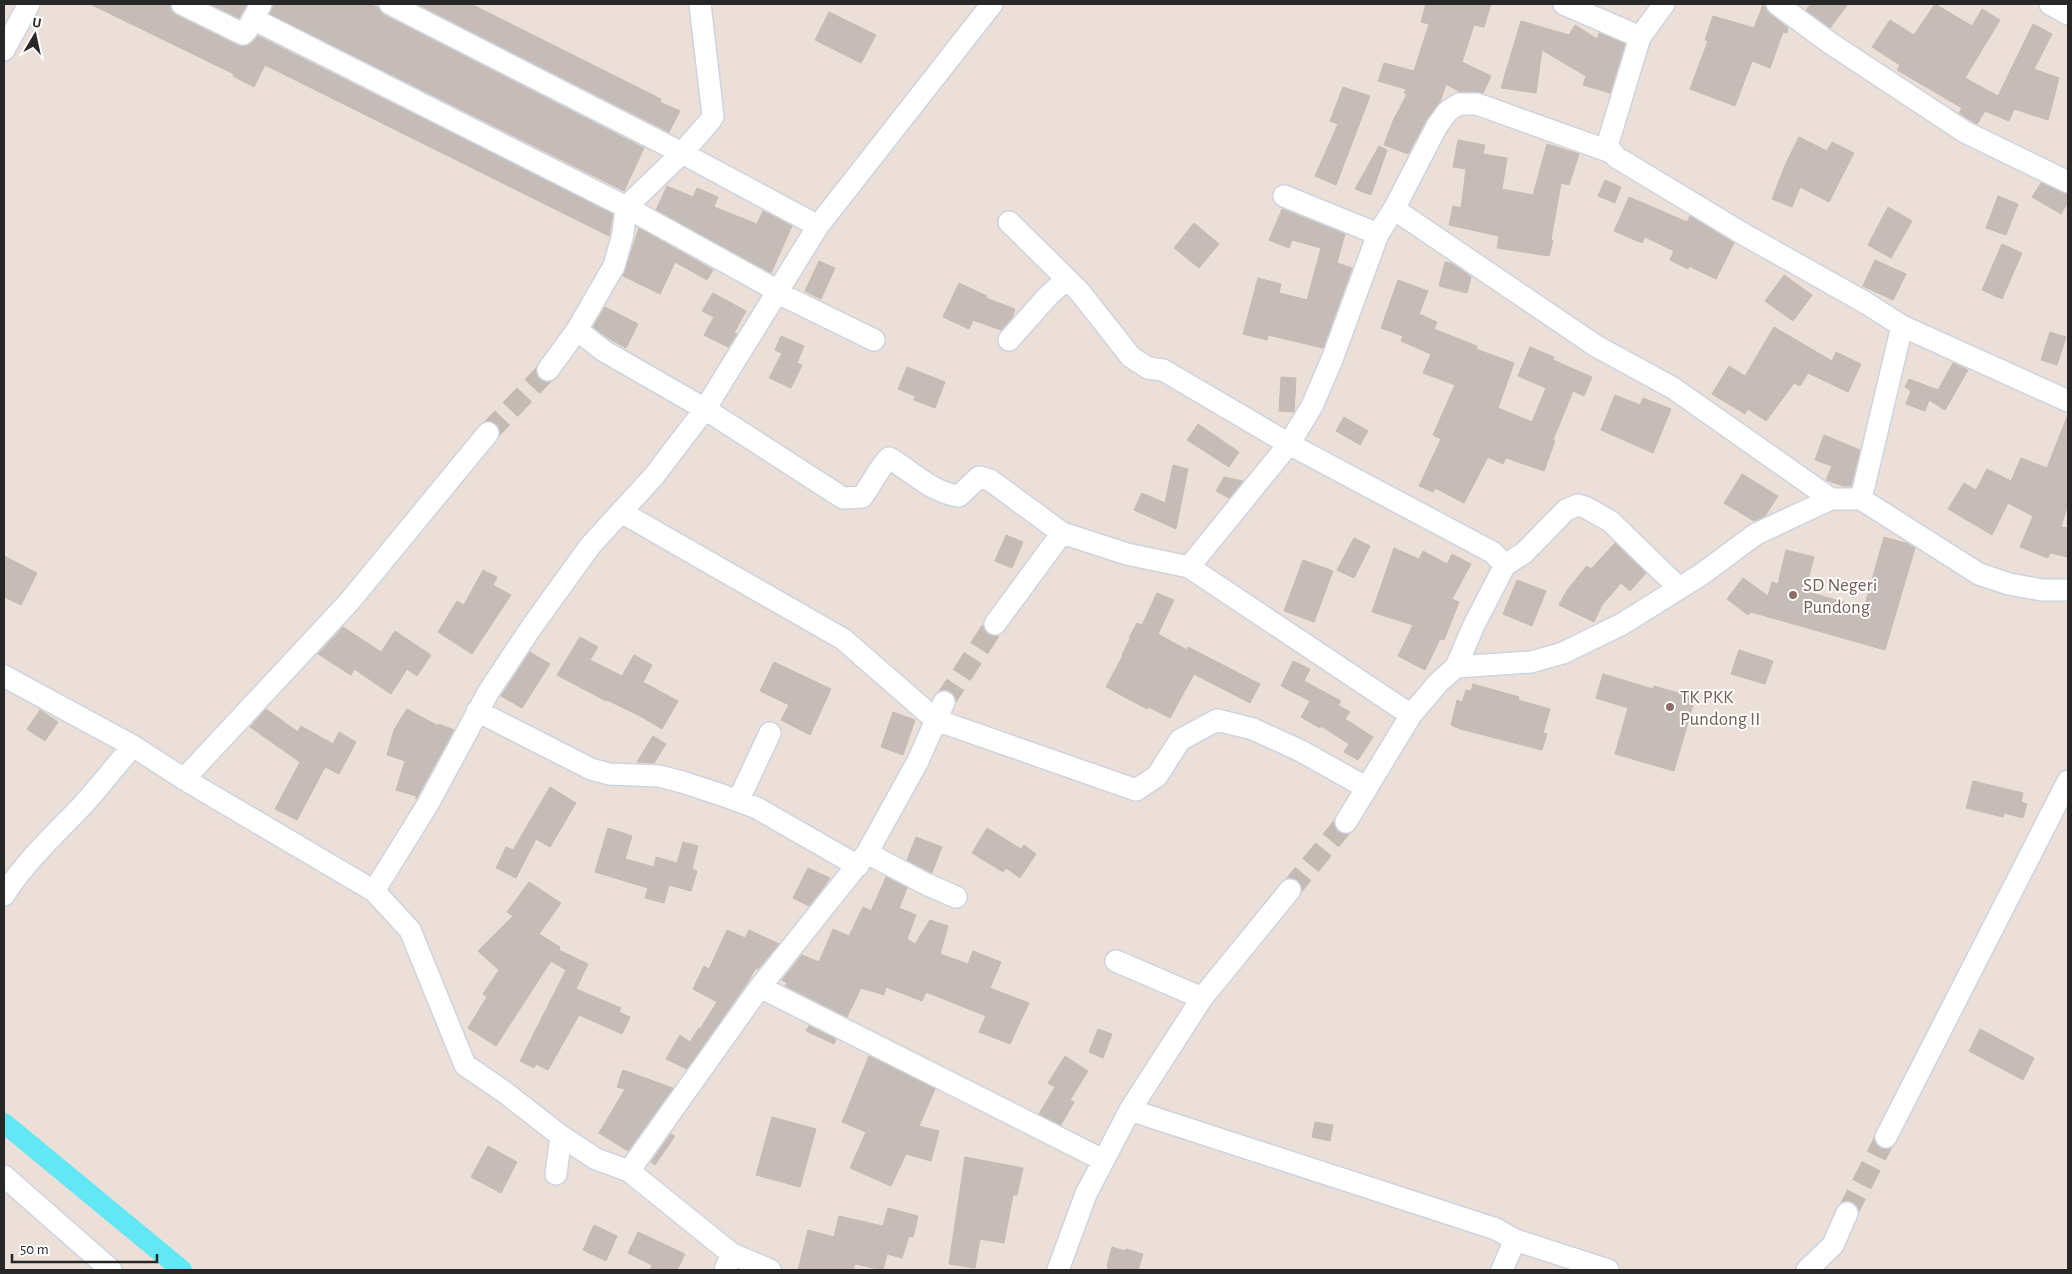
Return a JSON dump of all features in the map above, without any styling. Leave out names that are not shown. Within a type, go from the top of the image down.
[{"type":"street","points":[[4,50],[29,4]]},
{"type":"street","points":[[182,4],[243,34],[257,11],[626,207],[769,286],[778,293],[874,340]]},
{"type":"street","points":[[390,4],[682,153],[818,226]]},
{"type":"street","points":[[548,370],[577,330],[614,266],[623,234],[626,207],[682,153],[710,121],[712,116],[700,4]]},
{"type":"street","points":[[374,891],[428,804],[477,712],[544,609],[590,546],[654,476],[705,409],[818,226],[992,4]]},
{"type":"street","points":[[1564,4],[1640,37]]},
{"type":"street","points":[[1611,152],[1607,146],[1608,139],[1640,37],[1664,4]]},
{"type":"street","points":[[1777,4],[1830,43],[1965,132],[2068,182]]},
{"type":"street","points":[[2050,4],[2068,14]]},
{"type":"street","points":[[1189,567],[1289,444],[1312,406],[1333,357],[1378,234],[1394,209],[1437,126],[1448,111],[1459,104],[1477,104],[1611,152],[1624,162],[1745,235],[1902,326],[2068,402]]},
{"type":"street","points":[[1284,196],[1378,234]]},
{"type":"street","points":[[1394,209],[1596,346],[1673,388],[1831,499]]},
{"type":"street","points":[[1009,222],[1079,291],[1131,357],[1148,368],[1163,370],[1289,444],[1492,552],[1505,565]]},
{"type":"street","points":[[1010,340],[1048,296],[1067,279]]},
{"type":"street","points":[[1861,499],[1902,326]]},
{"type":"street","points":[[577,330],[604,351],[705,409],[843,498],[862,496],[880,468],[889,458],[905,467],[927,484],[947,494],[959,496],[980,477],[990,480],[1062,533],[1127,554],[1189,567],[1412,715]]},
{"type":"street","points":[[184,779],[349,602],[488,434]]},
{"type":"street","points":[[1456,667],[1531,662],[1563,653],[1622,624],[1756,534],[1831,499],[1861,499],[1979,574],[2009,584],[2042,590],[2068,590]]},
{"type":"street","points":[[1346,822],[1412,715],[1439,682],[1456,667],[1474,625],[1505,565],[1524,553],[1566,510],[1578,506],[1585,507],[1610,521],[1678,588]]},
{"type":"street","points":[[621,512],[843,639],[940,711],[1136,790],[1157,776],[1180,740],[1217,720],[1254,729],[1301,751],[1367,788]]},
{"type":"street","points":[[995,624],[1062,533]]},
{"type":"street","points":[[4,676],[133,746],[184,779],[374,891],[410,930],[465,1065],[596,1160],[629,1171],[729,1262],[770,1270]]},
{"type":"street","points":[[629,1171],[760,987],[862,860],[918,761],[940,711]]},
{"type":"street","points":[[477,712],[591,769],[609,774],[659,776],[738,801],[757,808],[862,860],[890,867],[956,897]]},
{"type":"street","points":[[738,801],[770,733]]},
{"type":"street","points":[[4,895],[37,851],[81,806],[133,746]]},
{"type":"street","points":[[1886,1137],[2068,781]]},
{"type":"street","points":[[1058,1270],[1086,1194],[1130,1110],[1202,998],[1290,890]]},
{"type":"street","points":[[1116,961],[1202,998]]},
{"type":"street","points":[[760,987],[1103,1160]]},
{"type":"street","points":[[1130,1110],[1496,1229],[1515,1240],[1608,1270]]},
{"type":"street","points":[[556,1174],[561,1136]]},
{"type":"street","points":[[4,1176],[111,1270]]},
{"type":"street","points":[[1807,1270],[1834,1245],[1847,1213]]},
{"type":"street","points":[[1502,1270],[1515,1240]]},
{"type":"building","points":[[90,4],[170,4],[171,11],[176,15],[237,45],[246,46],[252,43],[258,36],[613,214],[609,236],[265,65],[254,87],[233,76],[234,74]]},
{"type":"building","points":[[210,4],[247,4],[239,18]]},
{"type":"building","points":[[273,4],[370,4],[379,8],[384,15],[644,148],[624,191],[270,14]]},
{"type":"building","points":[[417,4],[471,4],[661,99],[660,102],[680,111],[669,132]]},
{"type":"building","points":[[1426,4],[1491,4],[1484,27],[1474,25],[1462,62],[1491,76],[1483,93],[1460,92],[1446,84],[1440,102],[1426,120],[1408,154],[1384,145],[1393,121],[1407,94],[1404,93],[1406,89],[1378,81],[1384,63],[1414,71],[1429,24],[1421,22]]},
{"type":"building","points":[[1811,4],[1848,4],[1830,28],[1806,10]]},
{"type":"building","points":[[1935,4],[1972,26],[1982,9],[2000,20],[1965,78],[1998,96],[2033,24],[2052,34],[2034,69],[2059,78],[2048,120],[2014,109],[2009,121],[1985,111],[1977,124],[1959,113],[1962,108],[1897,70],[1900,65],[1872,47],[1890,20],[1914,35]]},
{"type":"building","points":[[1763,5],[1770,14],[1788,28],[1787,33],[1783,32],[1770,68],[1752,61],[1735,106],[1690,89],[1708,41],[1705,40],[1713,16],[1754,28]]},
{"type":"building","points":[[829,12],[876,35],[861,63],[815,40]]},
{"type":"building","points":[[1521,21],[1569,35],[1575,25],[1597,39],[1599,33],[1625,44],[1610,93],[1583,85],[1586,76],[1542,50],[1536,93],[1501,88]]},
{"type":"building","points":[[1343,87],[1370,96],[1336,185],[1315,176],[1338,124],[1330,121]]},
{"type":"building","points":[[1799,137],[1827,151],[1832,142],[1854,153],[1829,202],[1800,187],[1792,207],[1772,199],[1786,163]]},
{"type":"building","points":[[1458,140],[1485,145],[1483,154],[1507,158],[1502,189],[1533,195],[1547,144],[1579,154],[1569,185],[1561,183],[1551,239],[1553,241],[1549,256],[1497,248],[1499,236],[1449,225],[1453,206],[1461,208],[1466,169],[1453,167]]},
{"type":"building","points":[[1379,146],[1387,150],[1371,195],[1355,189]]},
{"type":"building","points":[[1605,180],[1621,187],[1615,203],[1598,196]]},
{"type":"building","points":[[2041,183],[2068,194],[2068,202],[2061,214],[2032,197]]},
{"type":"building","points":[[667,186],[693,197],[697,188],[718,197],[714,207],[757,224],[763,211],[792,226],[771,273],[656,210]]},
{"type":"building","points":[[1998,196],[2018,204],[2006,235],[1986,228]]},
{"type":"building","points":[[1629,197],[1687,222],[1690,216],[1734,243],[1716,279],[1689,266],[1688,269],[1670,260],[1674,251],[1645,237],[1642,243],[1614,231]]},
{"type":"building","points":[[1888,207],[1912,221],[1891,258],[1868,245]]},
{"type":"building","points":[[1282,209],[1345,234],[1337,263],[1352,268],[1323,348],[1268,335],[1267,340],[1243,334],[1258,278],[1281,284],[1279,293],[1307,300],[1321,248],[1292,240],[1289,248],[1269,240]]},
{"type":"building","points":[[1194,223],[1219,244],[1199,268],[1174,248]]},
{"type":"building","points":[[639,228],[713,270],[707,280],[675,262],[660,294],[623,276]]},
{"type":"building","points":[[2002,244],[2022,253],[2002,299],[1982,290]]},
{"type":"building","points":[[1875,260],[1906,274],[1893,300],[1863,286]]},
{"type":"building","points":[[819,261],[835,268],[821,299],[805,291]]},
{"type":"building","points":[[1445,262],[1453,264],[1471,277],[1467,293],[1439,286]]},
{"type":"building","points":[[1784,275],[1812,295],[1793,321],[1765,301]]},
{"type":"building","points":[[1398,280],[1428,291],[1419,314],[1437,322],[1434,329],[1477,346],[1476,349],[1514,363],[1498,408],[1532,422],[1546,388],[1518,376],[1530,347],[1554,357],[1553,360],[1592,377],[1584,396],[1573,391],[1553,440],[1555,441],[1544,471],[1506,458],[1503,464],[1488,457],[1464,503],[1435,488],[1433,492],[1419,486],[1441,439],[1433,435],[1455,385],[1423,373],[1431,354],[1401,341],[1403,336],[1381,328]]},
{"type":"building","points":[[959,283],[987,296],[986,298],[1015,309],[1012,318],[1001,330],[973,320],[969,329],[943,317]]},
{"type":"building","points":[[713,293],[746,311],[734,333],[737,334],[728,347],[704,335],[714,317],[702,311]]},
{"type":"building","points":[[605,307],[638,324],[626,348],[593,327]]},
{"type":"building","points":[[1774,327],[1832,361],[1836,352],[1861,364],[1848,392],[1808,373],[1800,386],[1794,383],[1766,421],[1748,409],[1745,414],[1712,394],[1729,366],[1745,376]]},
{"type":"building","points":[[2050,332],[2066,337],[2057,365],[2041,360]]},
{"type":"building","points":[[781,336],[804,346],[797,363],[802,365],[791,388],[769,378],[782,353],[775,350]]},
{"type":"building","points":[[1953,363],[1968,370],[1945,410],[1929,400],[1925,411],[1906,404],[1911,391],[1905,387],[1909,379],[1938,390]]},
{"type":"building","points":[[907,367],[945,382],[935,408],[914,400],[915,396],[898,389]]},
{"type":"building","points":[[1281,377],[1296,378],[1294,412],[1279,411]]},
{"type":"building","points":[[1615,395],[1640,405],[1643,398],[1671,409],[1653,453],[1601,430]]},
{"type":"building","points":[[1344,417],[1368,431],[1360,445],[1336,431]]},
{"type":"building","points":[[2067,417],[2068,504],[2061,527],[2068,528],[2068,557],[2050,553],[2048,558],[2020,547],[2033,516],[2008,503],[1992,535],[1948,509],[1964,483],[1976,490],[1987,469],[2011,481],[2021,458],[2047,468]]},
{"type":"building","points":[[1198,424],[1239,452],[1229,467],[1187,440]]},
{"type":"building","points":[[1824,435],[1860,450],[1851,486],[1843,486],[1826,480],[1832,466],[1815,460]]},
{"type":"building","points":[[1173,465],[1188,469],[1176,529],[1134,510],[1142,493],[1165,503]]},
{"type":"building","points":[[1742,474],[1778,496],[1765,516],[1754,521],[1724,503]]},
{"type":"building","points":[[1224,477],[1243,481],[1229,498],[1216,491]]},
{"type":"building","points":[[1006,535],[1023,542],[1012,568],[995,561]]},
{"type":"building","name":"SD Negeri Pundong","points":[[1884,537],[1909,544],[1915,548],[1885,650],[1751,612],[1748,615],[1727,599],[1743,578],[1768,596],[1772,582],[1778,584],[1786,550],[1814,557],[1805,591],[1864,608]]},
{"type":"building","points":[[1354,538],[1370,546],[1354,578],[1337,570]]},
{"type":"building","points":[[1615,543],[1646,573],[1630,591],[1621,583],[1602,605],[1594,622],[1559,605],[1567,590],[1587,566],[1591,569]]},
{"type":"building","points":[[1394,548],[1419,559],[1423,551],[1447,564],[1452,554],[1471,564],[1452,599],[1459,602],[1444,640],[1440,639],[1425,670],[1398,656],[1413,625],[1372,612]]},
{"type":"building","points":[[4,556],[37,573],[21,605],[4,597]]},
{"type":"building","points":[[1303,560],[1333,571],[1314,622],[1284,611]]},
{"type":"building","points":[[483,570],[497,577],[493,585],[511,595],[472,654],[438,632],[457,601],[464,605]]},
{"type":"building","points":[[1517,580],[1546,591],[1532,626],[1503,614]]},
{"type":"building","points":[[1157,593],[1174,600],[1158,634],[1187,650],[1188,647],[1260,684],[1250,703],[1194,674],[1170,718],[1149,707],[1147,709],[1106,687],[1137,623],[1142,625]]},
{"type":"building","points":[[343,627],[381,652],[395,631],[431,655],[417,676],[407,669],[391,694],[354,669],[351,675],[318,654]]},
{"type":"building","points":[[580,637],[598,647],[590,660],[622,676],[634,655],[652,665],[643,682],[678,701],[662,729],[557,675]]},
{"type":"building","points":[[1739,650],[1773,661],[1765,684],[1731,674]]},
{"type":"building","points":[[530,652],[550,664],[522,708],[501,696]]},
{"type":"building","points":[[1293,661],[1310,669],[1304,681],[1341,701],[1338,705],[1350,712],[1345,719],[1373,737],[1358,760],[1344,752],[1349,744],[1321,726],[1320,728],[1301,717],[1310,701],[1281,686]]},
{"type":"building","points":[[774,662],[831,689],[810,735],[781,720],[789,705],[760,691]]},
{"type":"building","points":[[1603,674],[1653,689],[1654,686],[1695,698],[1674,771],[1615,754],[1628,708],[1596,698]]},
{"type":"building","points":[[1473,684],[1519,697],[1518,700],[1550,709],[1543,733],[1547,734],[1542,750],[1451,725],[1457,700],[1462,702],[1466,690],[1471,691]]},
{"type":"building","points":[[266,709],[298,732],[301,726],[333,744],[339,732],[356,742],[339,774],[325,767],[297,820],[275,809],[300,762],[250,727]]},
{"type":"building","points":[[407,709],[438,726],[439,724],[454,730],[416,799],[416,796],[396,790],[405,761],[387,755],[394,730]]},
{"type":"building","points":[[40,710],[58,722],[45,741],[27,729]]},
{"type":"building","points":[[893,712],[915,720],[903,755],[881,747]]},
{"type":"building","points":[[653,736],[666,744],[654,763],[637,762]]},
{"type":"building","points":[[1973,781],[2023,793],[2021,802],[2027,804],[2023,818],[2004,813],[2003,817],[1966,808]]},
{"type":"building","points":[[550,787],[576,803],[550,847],[536,839],[516,878],[496,868],[506,847],[513,850]]},
{"type":"building","points":[[608,828],[632,836],[625,859],[654,867],[656,857],[677,863],[683,842],[698,846],[692,869],[697,871],[691,891],[669,885],[664,903],[645,898],[648,888],[595,872]]},
{"type":"building","points":[[987,828],[1021,849],[1024,845],[1036,854],[1020,878],[1006,868],[1003,872],[972,853]]},
{"type":"building","points":[[916,837],[942,847],[932,873],[907,860]]},
{"type":"building","points":[[808,868],[830,878],[809,906],[793,898]]},
{"type":"building","points":[[886,877],[907,888],[899,908],[916,915],[907,939],[915,944],[930,920],[948,926],[940,954],[968,964],[973,951],[1001,962],[990,988],[1029,1003],[1010,1044],[979,1032],[986,1016],[926,992],[922,1001],[886,987],[884,995],[861,988],[847,1017],[785,986],[787,983],[782,980],[802,955],[819,962],[833,929],[849,936],[863,907],[871,911]]},
{"type":"building","points":[[529,882],[561,903],[539,934],[560,947],[559,950],[588,964],[576,989],[621,1008],[619,1012],[630,1017],[622,1034],[579,1015],[548,1070],[536,1064],[534,1068],[520,1061],[566,970],[551,961],[496,1046],[468,1028],[487,997],[483,994],[499,970],[478,951],[513,916],[507,912]]},
{"type":"building","points":[[727,930],[745,938],[749,930],[779,944],[758,969],[756,968],[687,1069],[666,1059],[680,1035],[690,1042],[717,1002],[693,989],[704,966],[709,969]]},
{"type":"building","points":[[809,1026],[836,1039],[834,1044],[806,1031]]},
{"type":"building","points":[[1098,1029],[1112,1034],[1103,1058],[1089,1052]]},
{"type":"building","points":[[1980,1029],[2034,1058],[2023,1080],[1969,1051]]},
{"type":"building","points":[[869,1056],[935,1089],[919,1126],[939,1131],[931,1161],[906,1154],[891,1186],[850,1168],[866,1132],[842,1122]]},
{"type":"building","points":[[1065,1056],[1088,1071],[1070,1100],[1074,1102],[1061,1125],[1039,1114],[1055,1087],[1048,1083]]},
{"type":"building","points":[[623,1070],[673,1088],[628,1151],[599,1133],[625,1089],[617,1087]]},
{"type":"building","points":[[772,1117],[816,1129],[800,1187],[756,1175]]},
{"type":"building","points":[[1315,1122],[1333,1125],[1330,1141],[1312,1137]]},
{"type":"building","points":[[671,1134],[675,1136],[655,1165],[651,1162]]},
{"type":"building","points":[[488,1146],[517,1162],[501,1193],[471,1177]]},
{"type":"building","points":[[965,1157],[1023,1168],[1017,1195],[1013,1195],[1004,1243],[980,1239],[975,1268],[949,1264]]},
{"type":"building","points":[[888,1208],[918,1216],[913,1237],[909,1236],[902,1258],[887,1254],[883,1270],[855,1264],[853,1270],[798,1270],[808,1230],[834,1237],[839,1216],[883,1226]]},
{"type":"building","points":[[594,1225],[617,1236],[606,1261],[583,1250]]},
{"type":"building","points":[[638,1232],[685,1254],[677,1270],[650,1270],[652,1265],[628,1253]]},
{"type":"building","points":[[1112,1247],[1143,1254],[1138,1270],[1107,1270]]},
{"type":"waterway","points":[[4,1123],[182,1270]]},
{"type":"tunnel","points":[[488,433],[548,370]]},
{"type":"tunnel","points":[[944,702],[995,624]]},
{"type":"tunnel","points":[[1290,890],[1346,822]]},
{"type":"tunnel","points":[[1847,1213],[1886,1137]]},
{"type":"place","name":"SD Negeri Pundong","points":[[1793,595]]},
{"type":"place","name":"TK PKK Pundong II","points":[[1670,707]]}]
